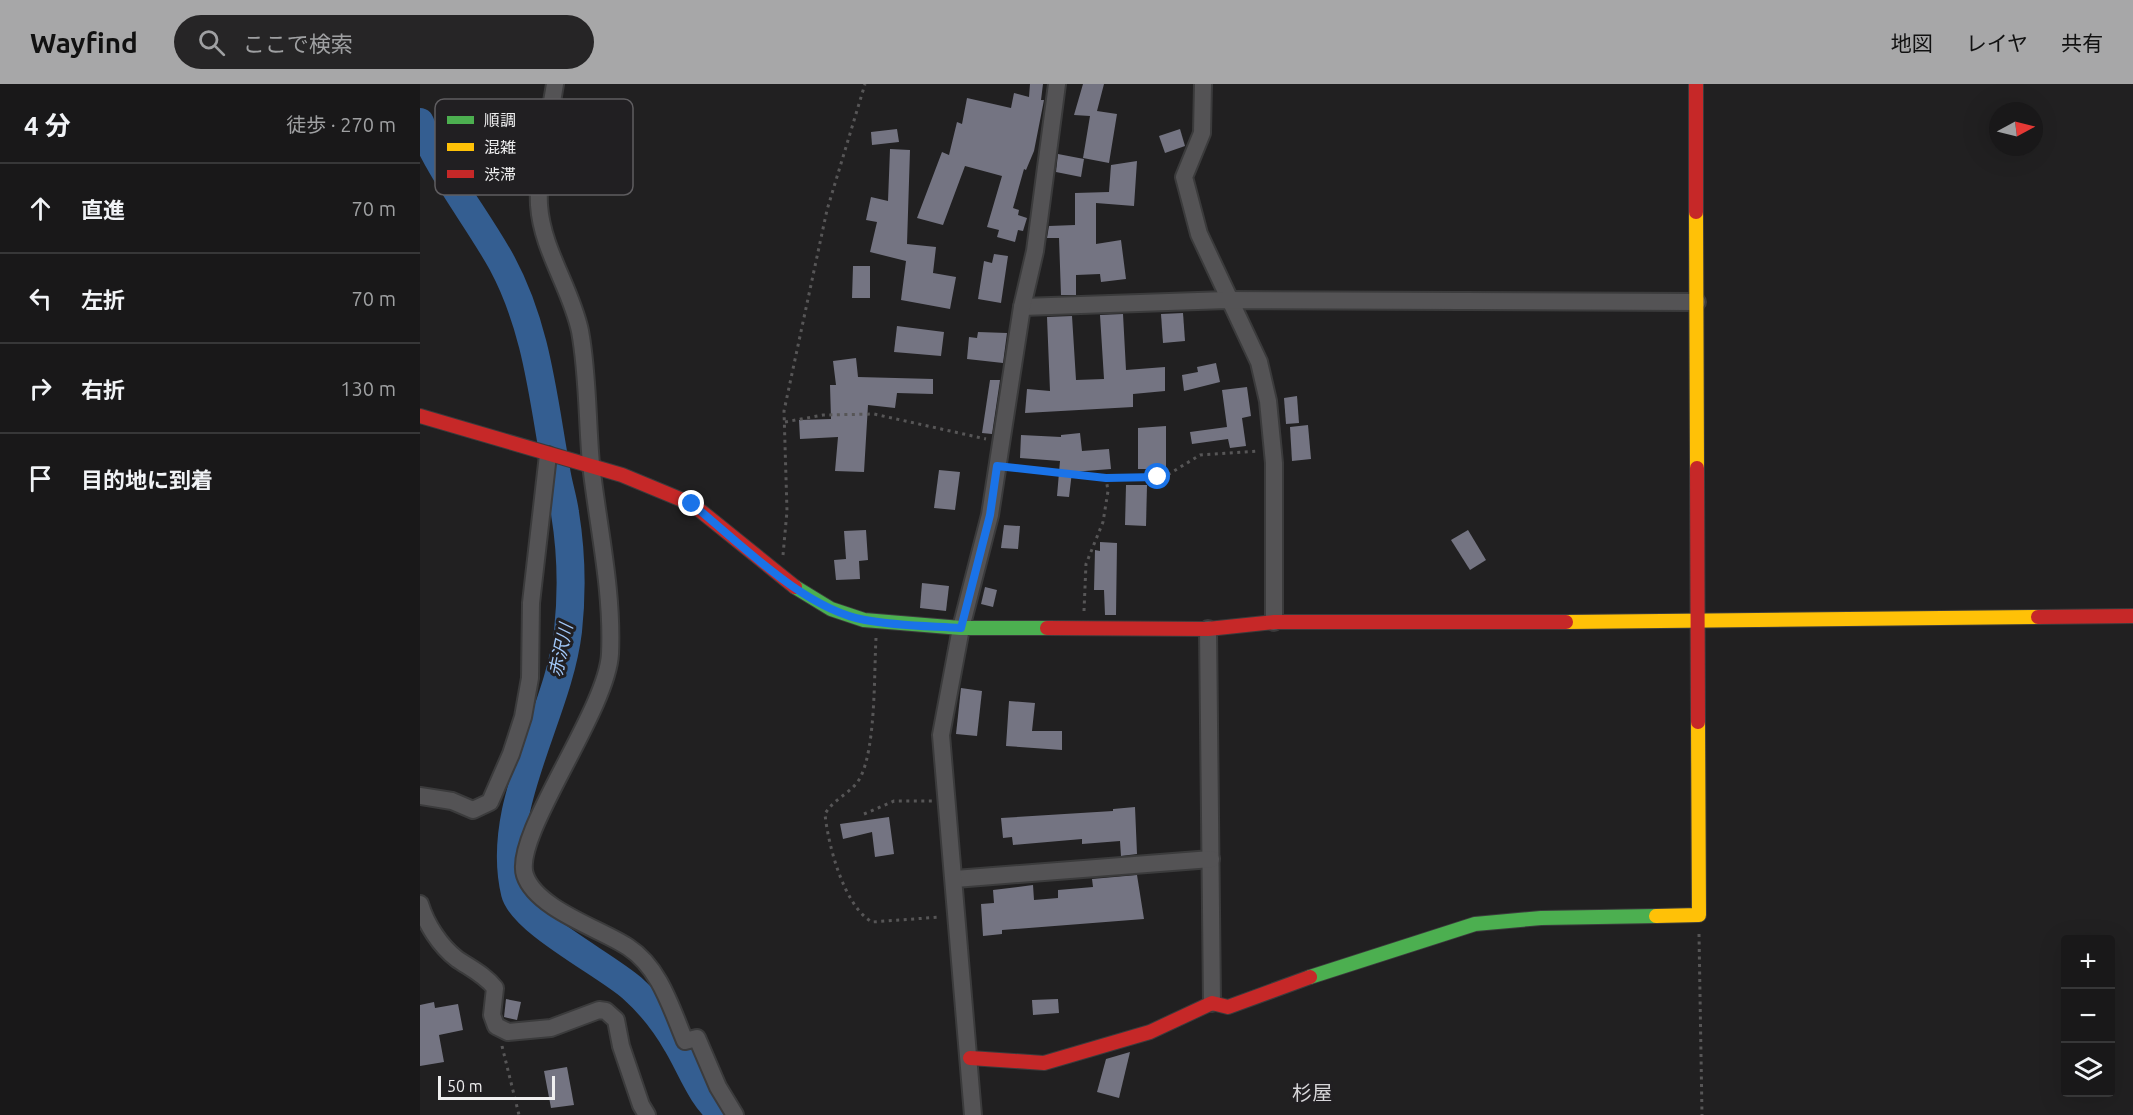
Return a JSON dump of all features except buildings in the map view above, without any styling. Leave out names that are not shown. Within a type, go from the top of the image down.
[{"type":"street","points":[[553,99],[555,84]]},
{"type":"street","points":[[973,1115],[955,879],[941,735],[961,628],[990,515],[1022,307],[1035,251],[1058,84]]},
{"type":"street","points":[[1203,84],[1202,133],[1184,177],[1199,234],[1227,300],[1259,362],[1268,401],[1273,450],[1274,622]]},
{"type":"street","points":[[970,1058],[1044,1063],[1150,1032],[1212,1003],[1228,1007],[1302,979],[1475,924],[1540,918],[1699,915],[1700,622],[1696,84]]},
{"type":"street","points":[[540,195],[542,231],[580,331],[587,465],[607,574],[610,656],[602,688],[583,732],[562,767],[527,846],[524,874],[529,882],[565,915],[628,947],[649,967],[663,988],[685,1041],[697,1038],[732,1114]]},
{"type":"street","points":[[1022,307],[1227,300],[1697,302]]},
{"type":"street","points":[[420,416],[622,475],[692,504],[778,574],[831,609],[864,620],[961,628],[1208,629],[1274,622],[1700,622],[2133,616]]},
{"type":"street","points":[[420,796],[452,801],[473,810],[490,802],[511,754],[523,717],[530,678],[531,603],[548,455]]},
{"type":"street","points":[[1208,629],[1212,1003]]},
{"type":"street","points":[[955,879],[1210,859]]},
{"type":"street","points":[[420,904],[425,920],[442,943],[455,957],[490,981],[495,988],[493,1021],[501,1029],[523,1032],[551,1028],[567,1024],[591,1011],[606,1011],[616,1020],[621,1046],[641,1105],[647,1115]]},
{"type":"path","points":[[778,574],[783,557],[787,511],[784,411],[827,210],[865,84]]},
{"type":"path","points":[[785,422],[823,415],[874,414],[1001,441]]},
{"type":"path","points":[[997,466],[1106,478],[1158,477],[1169,474],[1200,455],[1273,450]]},
{"type":"path","points":[[1083,628],[1086,564],[1103,522],[1108,491],[1106,478]]},
{"type":"path","points":[[877,621],[869,746],[865,767],[853,788],[840,796],[825,814],[828,842],[843,881],[863,917],[872,922],[885,922],[958,915]]},
{"type":"path","points":[[864,814],[905,800],[948,802]]},
{"type":"path","points":[[1699,915],[1702,1115]]},
{"type":"path","points":[[501,1029],[506,1070],[519,1115]]},
{"type":"waterway","name":"赤沢川","points":[[420,122],[435,154]]},
{"type":"waterway","name":"赤沢川","points":[[459,195],[502,263],[514,288],[531,338],[569,542],[568,631],[553,696],[530,761],[513,827],[511,860],[515,893],[521,904],[548,930],[620,979],[645,1001],[672,1036],[708,1100],[723,1115]]},
{"type":"traffic: fast","points":[[795,587],[831,609],[864,620],[961,628],[1047,628]]},
{"type":"traffic: fast","points":[[1310,977],[1475,924],[1541,918],[1656,916]]},
{"type":"traffic: slow","points":[[1696,212],[1697,468]]},
{"type":"traffic: slow","points":[[1566,622],[2038,617]]},
{"type":"traffic: slow","points":[[1656,916],[1699,915],[1698,722]]},
{"type":"traffic: jam","points":[[1696,84],[1696,212]]},
{"type":"traffic: jam","points":[[420,416],[622,475],[692,504],[795,587]]},
{"type":"traffic: jam","points":[[1697,468],[1698,722]]},
{"type":"traffic: jam","points":[[2038,617],[2133,616]]},
{"type":"traffic: jam","points":[[1047,628],[1208,629],[1274,622],[1566,622]]},
{"type":"traffic: jam","points":[[970,1058],[1044,1063],[1150,1032],[1212,1003],[1228,1007],[1310,977]]},
{"type":"district","name":"杉屋","points":[[1312,1092]]},
{"type":"route","points":[[692,504],[792,585],[831,609],[864,620],[961,628],[975,583],[990,515],[997,466],[1106,478],[1158,477]]}]
